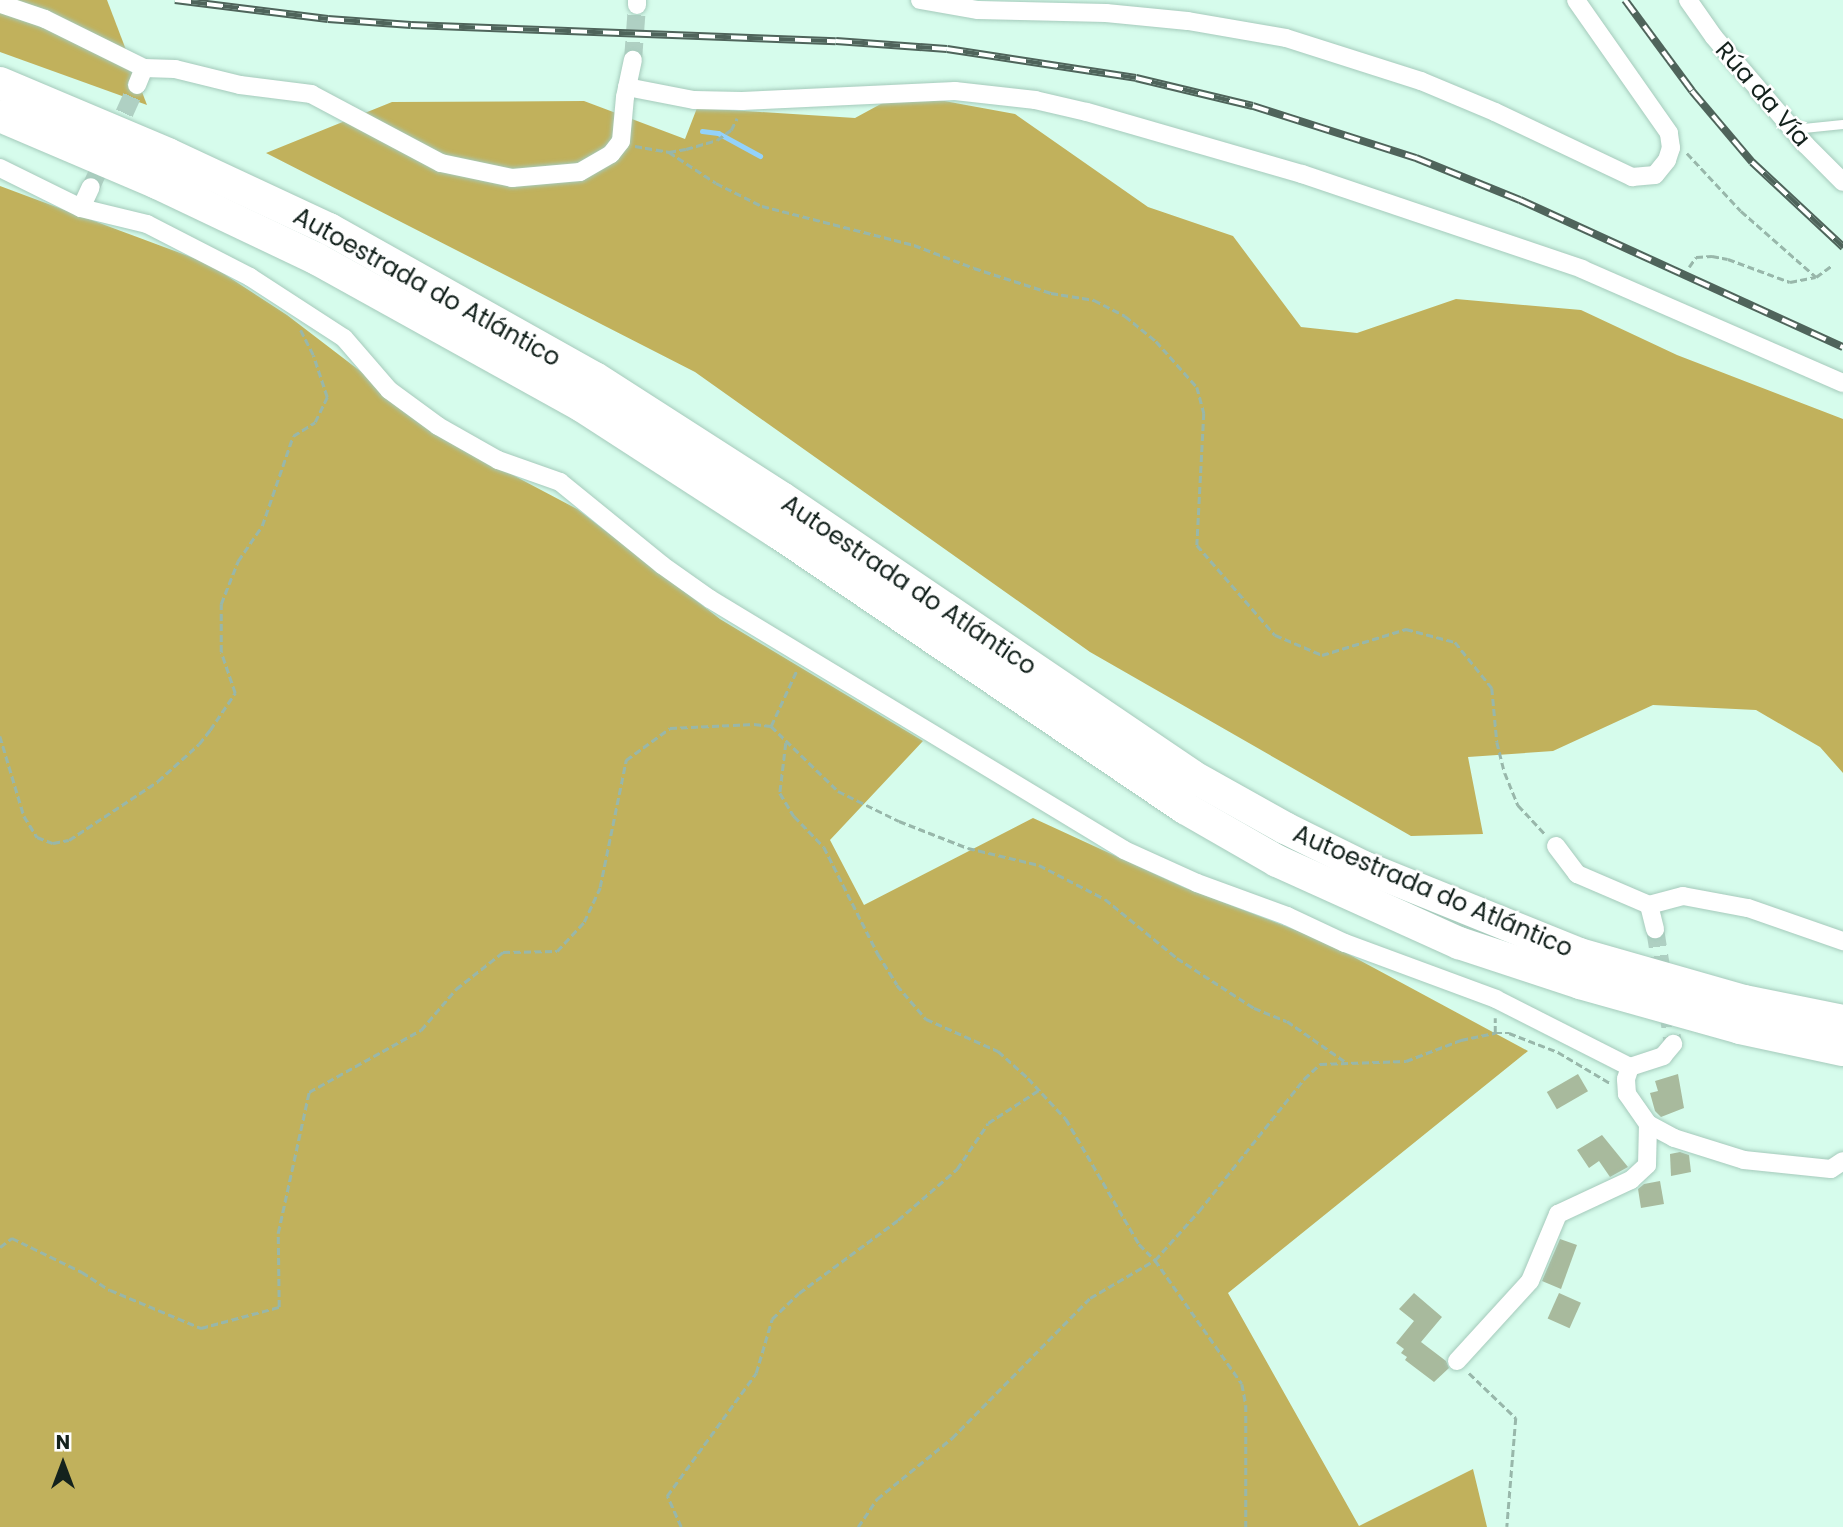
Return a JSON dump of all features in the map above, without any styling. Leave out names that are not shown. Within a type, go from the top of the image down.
[{"type":"highway","name":"Autoestrada do Atlántico","points":[[0,83],[155,149],[328,229],[595,378],[782,498],[1192,776],[1285,828],[1364,867],[1579,954],[1744,1000],[1843,1021]]},
{"type":"highway","name":"Autoestrada do Atlántico","points":[[0,116],[157,183],[317,259],[582,406],[777,532],[1185,808],[1277,861],[1458,943],[1580,983],[1740,1028],[1843,1050]]},
{"type":"street","points":[[920,0],[978,10],[1106,13],[1161,18],[1286,38],[1421,81],[1495,112],[1632,177],[1655,175],[1661,170],[1671,148],[1668,133],[1576,0]]},
{"type":"street","name":"Rúa da Vía","points":[[1688,0],[1714,37],[1793,129],[1843,182]]},
{"type":"street","points":[[1,4],[45,19],[144,68],[175,69],[240,85],[311,94],[441,163],[512,178],[580,172],[600,163],[621,141],[626,92],[633,60]]},
{"type":"street","points":[[137,85],[144,68]]},
{"type":"street","points":[[626,92],[694,100],[741,101],[955,91],[1035,100],[1087,112],[1314,178],[1582,269],[1843,383]]},
{"type":"street","points":[[0,168],[81,208],[148,224],[250,277],[344,338],[389,390],[439,426],[498,460],[560,481],[662,565],[710,599],[1124,850],[1197,883],[1287,916],[1345,943],[1496,999],[1630,1067],[1662,1056],[1673,1044]]},
{"type":"street","points":[[81,208],[91,187]]},
{"type":"street","points":[[1556,846],[1577,874],[1649,905],[1683,896],[1748,908],[1843,941]]},
{"type":"street","points":[[1649,905],[1655,929]]},
{"type":"street","points":[[1630,1067],[1627,1094],[1648,1124],[1674,1138],[1744,1160],[1831,1169],[1843,1161]]},
{"type":"street","points":[[1457,1361],[1530,1281],[1558,1214],[1631,1180],[1647,1166],[1648,1124]]},
{"type":"lane","points":[[1793,129],[1843,124]]},
{"type":"path","points":[[621,141],[638,148],[669,152],[717,140],[731,130]]},
{"type":"path","points":[[1668,133],[1741,211],[1816,278]]},
{"type":"path","points":[[669,152],[716,183],[762,206],[914,245],[1051,293],[1094,300],[1125,316],[1156,341],[1197,387],[1204,413],[1197,545],[1275,635],[1322,655],[1406,629],[1455,642],[1492,688],[1497,742],[1518,806],[1556,846]]},
{"type":"path","points":[[1689,267],[1696,257],[1712,256],[1790,282],[1816,278],[1831,266]]},
{"type":"path","points":[[0,736],[24,816],[37,837],[53,843],[69,840],[158,781],[199,744],[216,721],[235,693],[220,652],[221,604],[239,561],[262,526],[293,436],[315,422],[327,397],[293,307]]},
{"type":"path","points":[[771,726],[804,657]]},
{"type":"path","points":[[0,1247],[12,1238],[82,1272],[110,1290],[201,1328],[279,1307],[278,1233],[309,1092],[421,1030],[456,989],[503,952],[557,951],[584,922],[600,887],[625,760],[670,728],[754,723],[771,726],[838,791],[968,848],[1039,865],[1105,899],[1177,958],[1254,1008],[1287,1021],[1347,1063]]},
{"type":"path","points":[[786,742],[780,793],[794,816],[824,847],[878,954],[897,985],[926,1019],[972,1037],[998,1051],[1066,1119],[1139,1244],[1155,1260],[1242,1384],[1245,1405],[1246,1527]]},
{"type":"path","points":[[858,1527],[877,1499],[952,1438],[1090,1298],[1155,1260],[1199,1211],[1304,1079],[1320,1064],[1406,1061],[1461,1040],[1495,1032],[1509,1033],[1567,1057],[1627,1094]]},
{"type":"path","points":[[681,1527],[667,1496],[756,1373],[772,1319],[799,1293],[898,1220],[957,1169],[988,1124],[1039,1090]]},
{"type":"path","points":[[1457,1361],[1516,1418],[1507,1527]]},
{"type":"shaded area","points":[[0,0],[107,0],[147,105],[0,52]]},
{"type":"shaded area","points":[[901,93],[1015,114],[1148,207],[1233,236],[1301,327],[1357,333],[1456,299],[1581,310],[1677,355],[1843,419],[1843,773],[1820,747],[1756,710],[1653,705],[1553,751],[1468,757],[1483,834],[1411,836],[1090,652],[695,372],[266,153],[392,102],[584,101],[685,139],[697,108],[855,118]]},
{"type":"shaded area","points":[[0,186],[207,263],[287,315],[458,446],[577,509],[720,619],[923,741],[830,840],[864,905],[1033,818],[1183,887],[1324,941],[1528,1051],[1228,1293],[1359,1526],[1473,1469],[1487,1527],[0,1527]]},
{"type":"building","points":[[1578,1074],[1588,1091],[1557,1109],[1547,1092]]},
{"type":"building","points":[[1678,1074],[1684,1108],[1661,1117],[1655,1111],[1650,1093],[1658,1091],[1655,1081]]},
{"type":"building","points":[[1602,1135],[1628,1167],[1610,1177],[1599,1161],[1589,1168],[1577,1150]]},
{"type":"building","points":[[1680,1152],[1689,1155],[1691,1172],[1671,1176],[1670,1154]]},
{"type":"building","points":[[1660,1181],[1664,1204],[1641,1208],[1638,1189],[1644,1184]]},
{"type":"building","points":[[1560,1239],[1577,1245],[1561,1289],[1542,1281]]},
{"type":"building","points":[[1414,1293],[1442,1317],[1421,1342],[1446,1361],[1449,1368],[1434,1382],[1405,1360],[1407,1357],[1401,1353],[1404,1349],[1396,1343],[1414,1321],[1399,1309]]},
{"type":"building","points":[[1559,1293],[1581,1303],[1570,1328],[1548,1319]]},
{"type":"waterway","points":[[702,131],[718,133],[760,156]]},
{"type":"tunnel","points":[[633,60],[637,5]]},
{"type":"tunnel","points":[[91,187],[137,85]]},
{"type":"tunnel","points":[[1655,929],[1673,1044]]},
{"type":"railway","points":[[175,0],[328,19],[411,25],[836,41],[947,49],[1136,78],[1253,106],[1416,158],[1520,200],[1843,347]]},
{"type":"railway","points":[[1625,0],[1692,91],[1752,162],[1843,247]]}]
